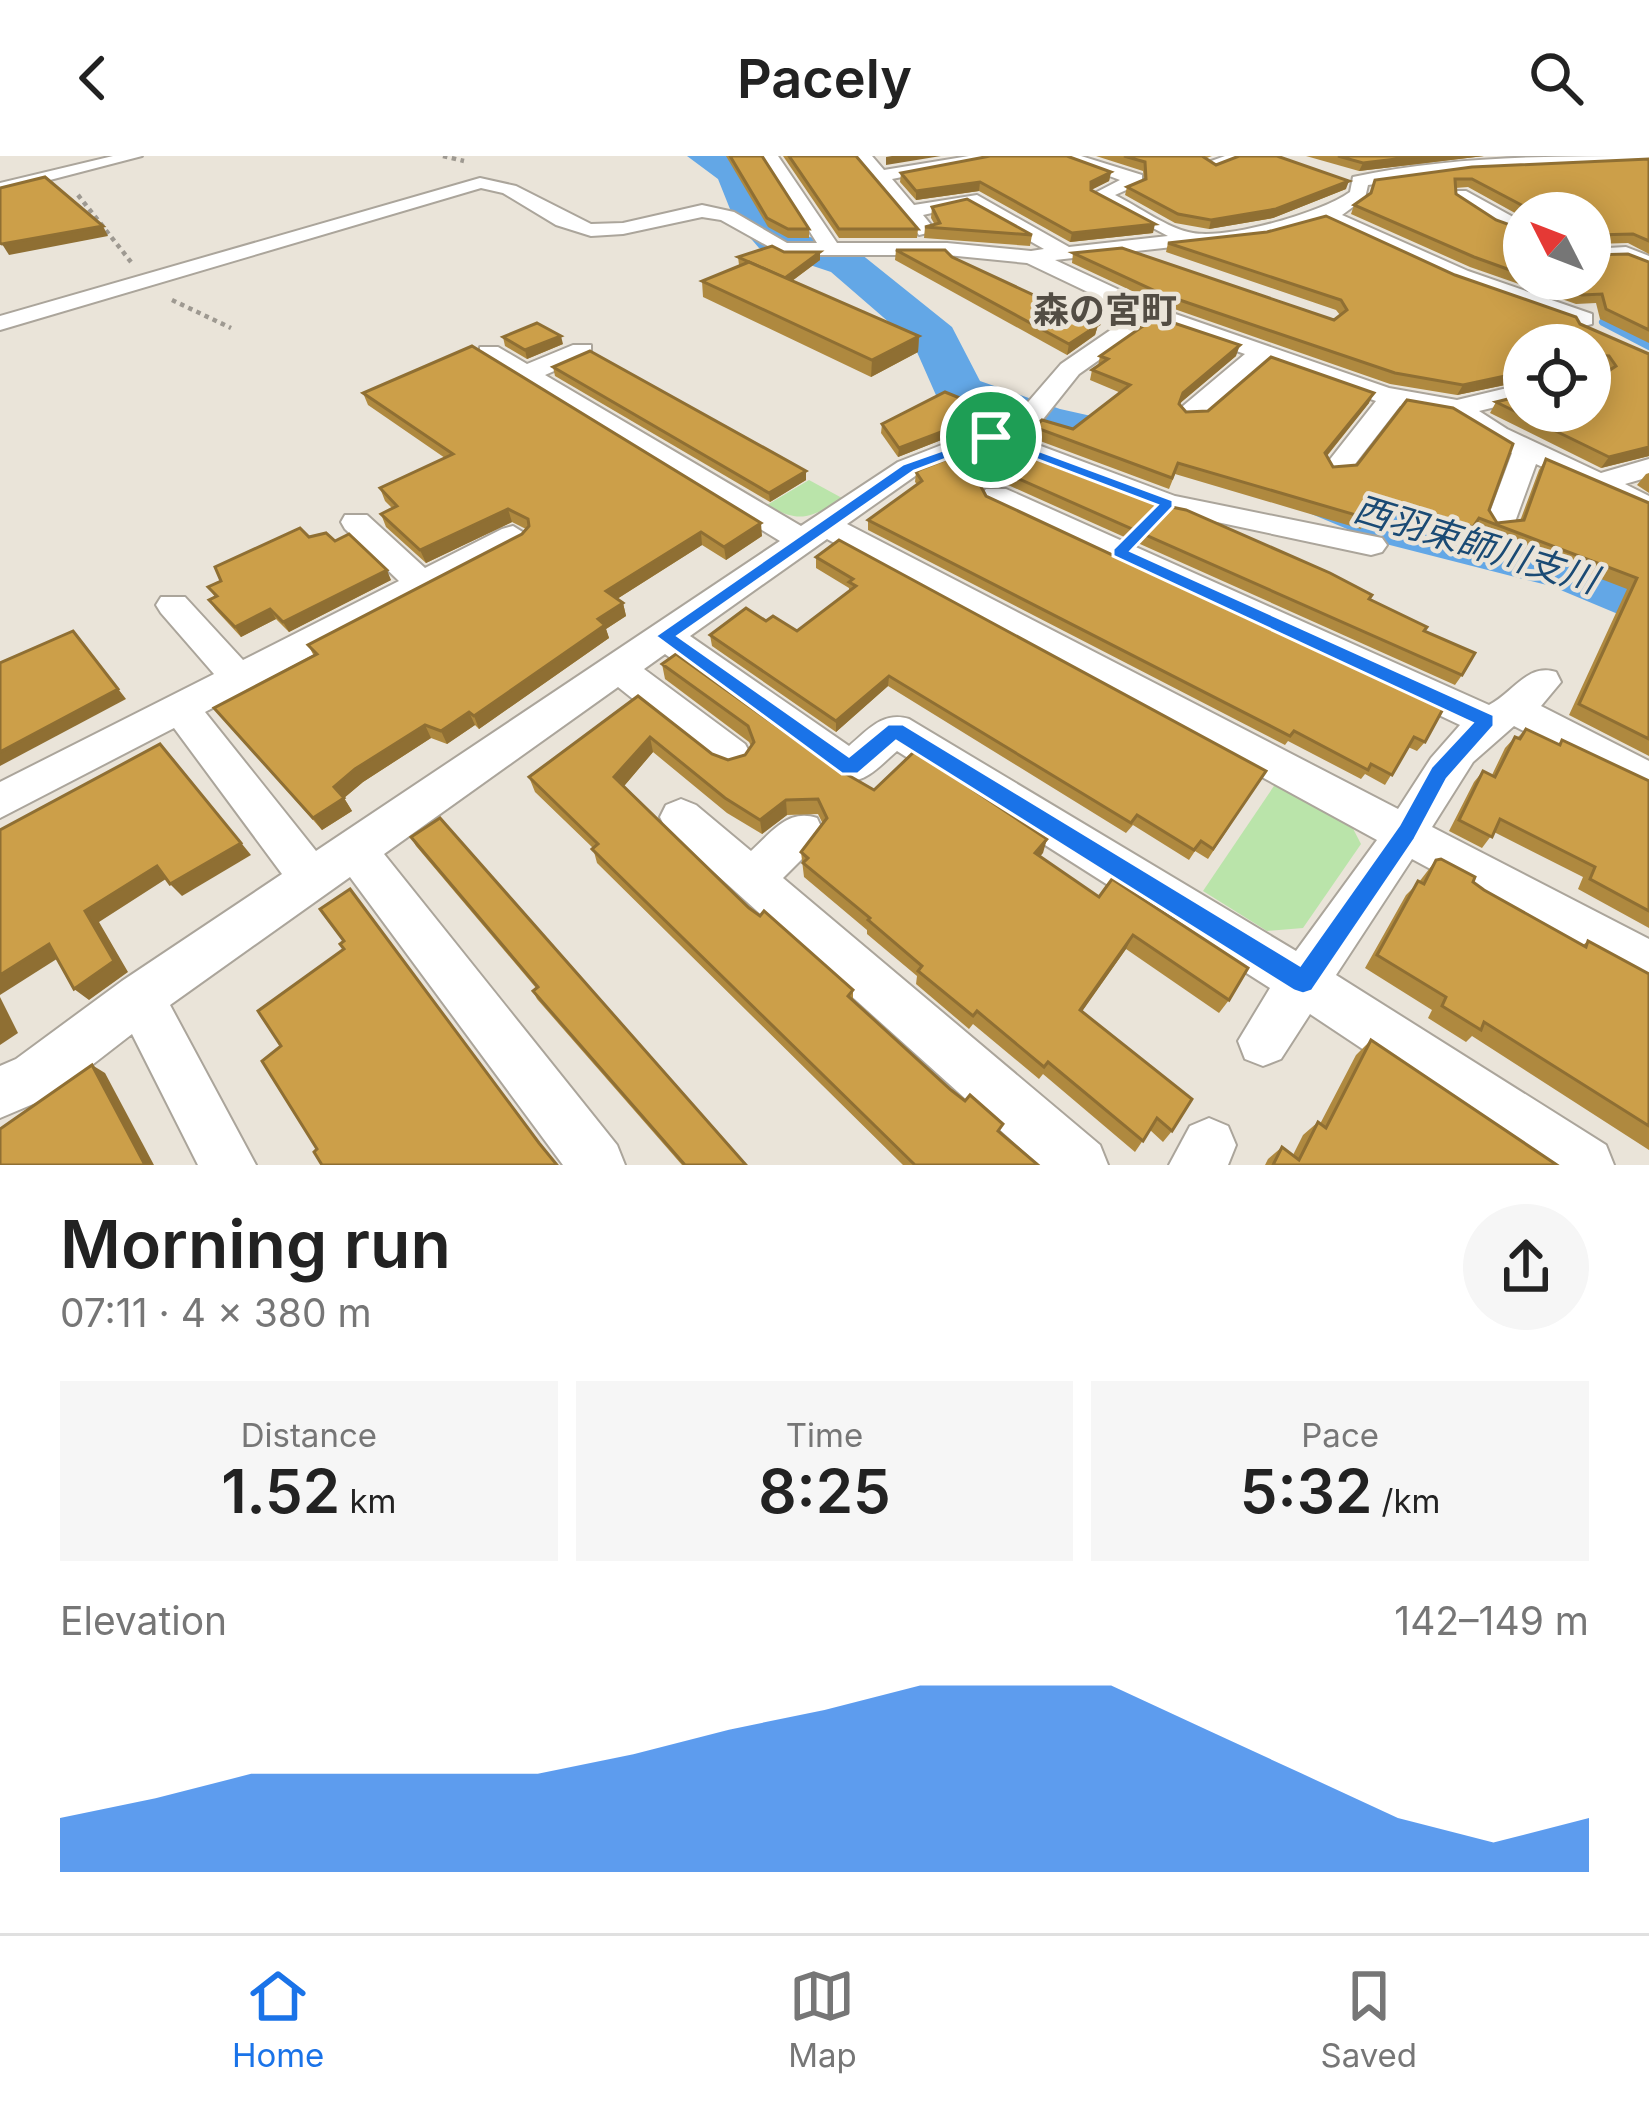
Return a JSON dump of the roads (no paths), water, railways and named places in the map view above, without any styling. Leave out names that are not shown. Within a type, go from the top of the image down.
[{"type":"street","points":[[0,188],[134,156]]},
{"type":"street","points":[[770,156],[830,248]]},
{"type":"street","points":[[863,156],[947,249]]},
{"type":"street","points":[[879,176],[1000,156]]},
{"type":"street","points":[[1064,156],[1136,179],[1100,195],[1192,240]]},
{"type":"street","points":[[1212,164],[1247,156]]},
{"type":"street","points":[[1373,156],[1399,172]]},
{"type":"street","points":[[1338,176],[1359,181],[1462,159],[1649,158]]},
{"type":"street","points":[[0,323],[486,183],[500,185],[583,229],[610,229],[667,214],[705,212],[730,218],[761,240],[797,249],[947,249],[1031,257],[1263,231],[1352,203],[1359,194],[1359,181]]},
{"type":"street","points":[[1460,194],[1503,222]]},
{"type":"street","points":[[910,212],[970,200],[1065,253]]},
{"type":"street","points":[[1325,214],[1460,276],[1588,322],[1568,324]]},
{"type":"street","points":[[1116,248],[1160,262]]},
{"type":"street","points":[[1611,254],[1626,253],[1649,264]]},
{"type":"street","points":[[1031,257],[1261,353],[1393,397],[1456,407],[1503,397]]},
{"type":"street","points":[[1611,265],[1649,285]]},
{"type":"street","points":[[0,1092],[34,1078],[139,998],[908,468],[1017,424],[1070,369],[1159,307]]},
{"type":"street","points":[[525,374],[582,350]]},
{"type":"street","points":[[489,352],[814,533],[1407,832],[1649,964]]},
{"type":"street","points":[[1192,412],[1261,353]]},
{"type":"street","points":[[1338,467],[1393,397]]},
{"type":"street","points":[[1456,407],[1527,450],[1649,507]]},
{"type":"street","points":[[1017,424],[1144,528],[1515,704],[1649,780]]},
{"type":"street","points":[[1501,523],[1527,450]]},
{"type":"street","points":[[1598,483],[1649,467]]},
{"type":"street","points":[[996,495],[1144,528],[1371,545]]},
{"type":"street","points":[[356,522],[421,583]]},
{"type":"street","points":[[0,800],[513,536]]},
{"type":"street","points":[[173,605],[238,678]]},
{"type":"street","points":[[665,636],[850,768],[895,730],[1303,982],[1586,1165]]},
{"type":"street","points":[[618,668],[731,755]]},
{"type":"street","points":[[1263,1041],[1407,832],[1439,773],[1515,704]]},
{"type":"street","points":[[180,708],[312,879]]},
{"type":"street","points":[[682,818],[1080,1165]]},
{"type":"street","points":[[752,879],[802,832]]},
{"type":"street","points":[[355,850],[597,1165]]},
{"type":"street","points":[[139,998],[227,1165]]},
{"type":"waterway","name":"西羽束師川支川","points":[[704,156],[734,173],[754,219],[774,239],[846,263],[935,337],[958,391],[1046,423],[1116,438]]},
{"type":"waterway","points":[[1611,314],[1603,322],[1649,346]]},
{"type":"waterway","name":"西羽束師川支川","points":[[1273,476],[1401,528],[1573,569],[1629,590],[1649,603]]},
{"type":"district","name":"森の宮町","points":[[1105,310]]}]
